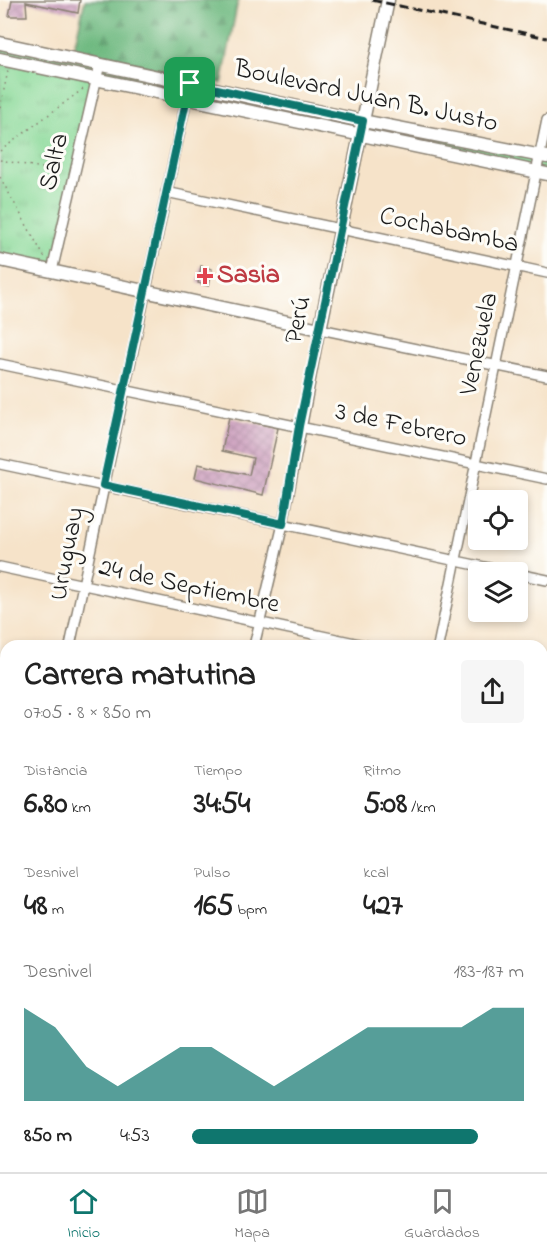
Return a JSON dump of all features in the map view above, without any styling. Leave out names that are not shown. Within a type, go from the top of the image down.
[{"type":"street","name":"Perú","points":[[255,640],[283,524],[299,426],[387,2]]},
{"type":"street","name":"Boulevard Juan B. Justo","points":[[0,43],[190,83],[542,173]]},
{"type":"street","name":"Boulevard Juan B. Justo","points":[[5,60],[187,97],[362,128],[543,156]]},
{"type":"street","name":"Salta","points":[[52,271],[100,64]]},
{"type":"street","name":"Uruguay","points":[[71,640],[190,83]]},
{"type":"street","name":"Venezuela","points":[[439,640],[518,267],[542,173],[547,120]]},
{"type":"street","name":"Cochabamba","points":[[166,192],[547,273]]},
{"type":"street","points":[[0,260],[547,376]]},
{"type":"street","name":"3 de Febrero","points":[[0,364],[547,479]]},
{"type":"street","points":[[0,464],[468,563]]},
{"type":"street","name":"24 de Septiembre","points":[[0,567],[259,625],[338,640]]},
{"type":"street","points":[[528,576],[547,580]]},
{"type":"path","points":[[0,108],[5,60]]},
{"type":"path","points":[[0,151],[96,79]]},
{"type":"path","points":[[0,160],[74,174]]},
{"type":"path","points":[[0,177],[52,271]]},
{"type":"green space","points":[[85,0],[238,0],[222,83],[73,52]]},
{"type":"green space","points":[[0,43],[547,157],[547,174],[0,59]]},
{"type":"green space","points":[[0,59],[96,79],[52,271],[0,260]]},
{"type":"building","points":[[12,0],[80,0],[78,13],[26,2],[27,16],[9,16]]},
{"type":"building","name":"Sasia","points":[[201,266],[212,269],[209,286],[198,283]]},
{"type":"building","points":[[229,417],[278,428],[263,495],[195,478],[198,464],[249,475],[253,458],[222,451]]},
{"type":"railway","points":[[372,0],[547,38]]},
{"type":"place","name":"Sasia","points":[[205,276]]},
{"type":"route","points":[[190,83],[363,121],[299,426],[283,524],[103,485],[190,83]]}]
